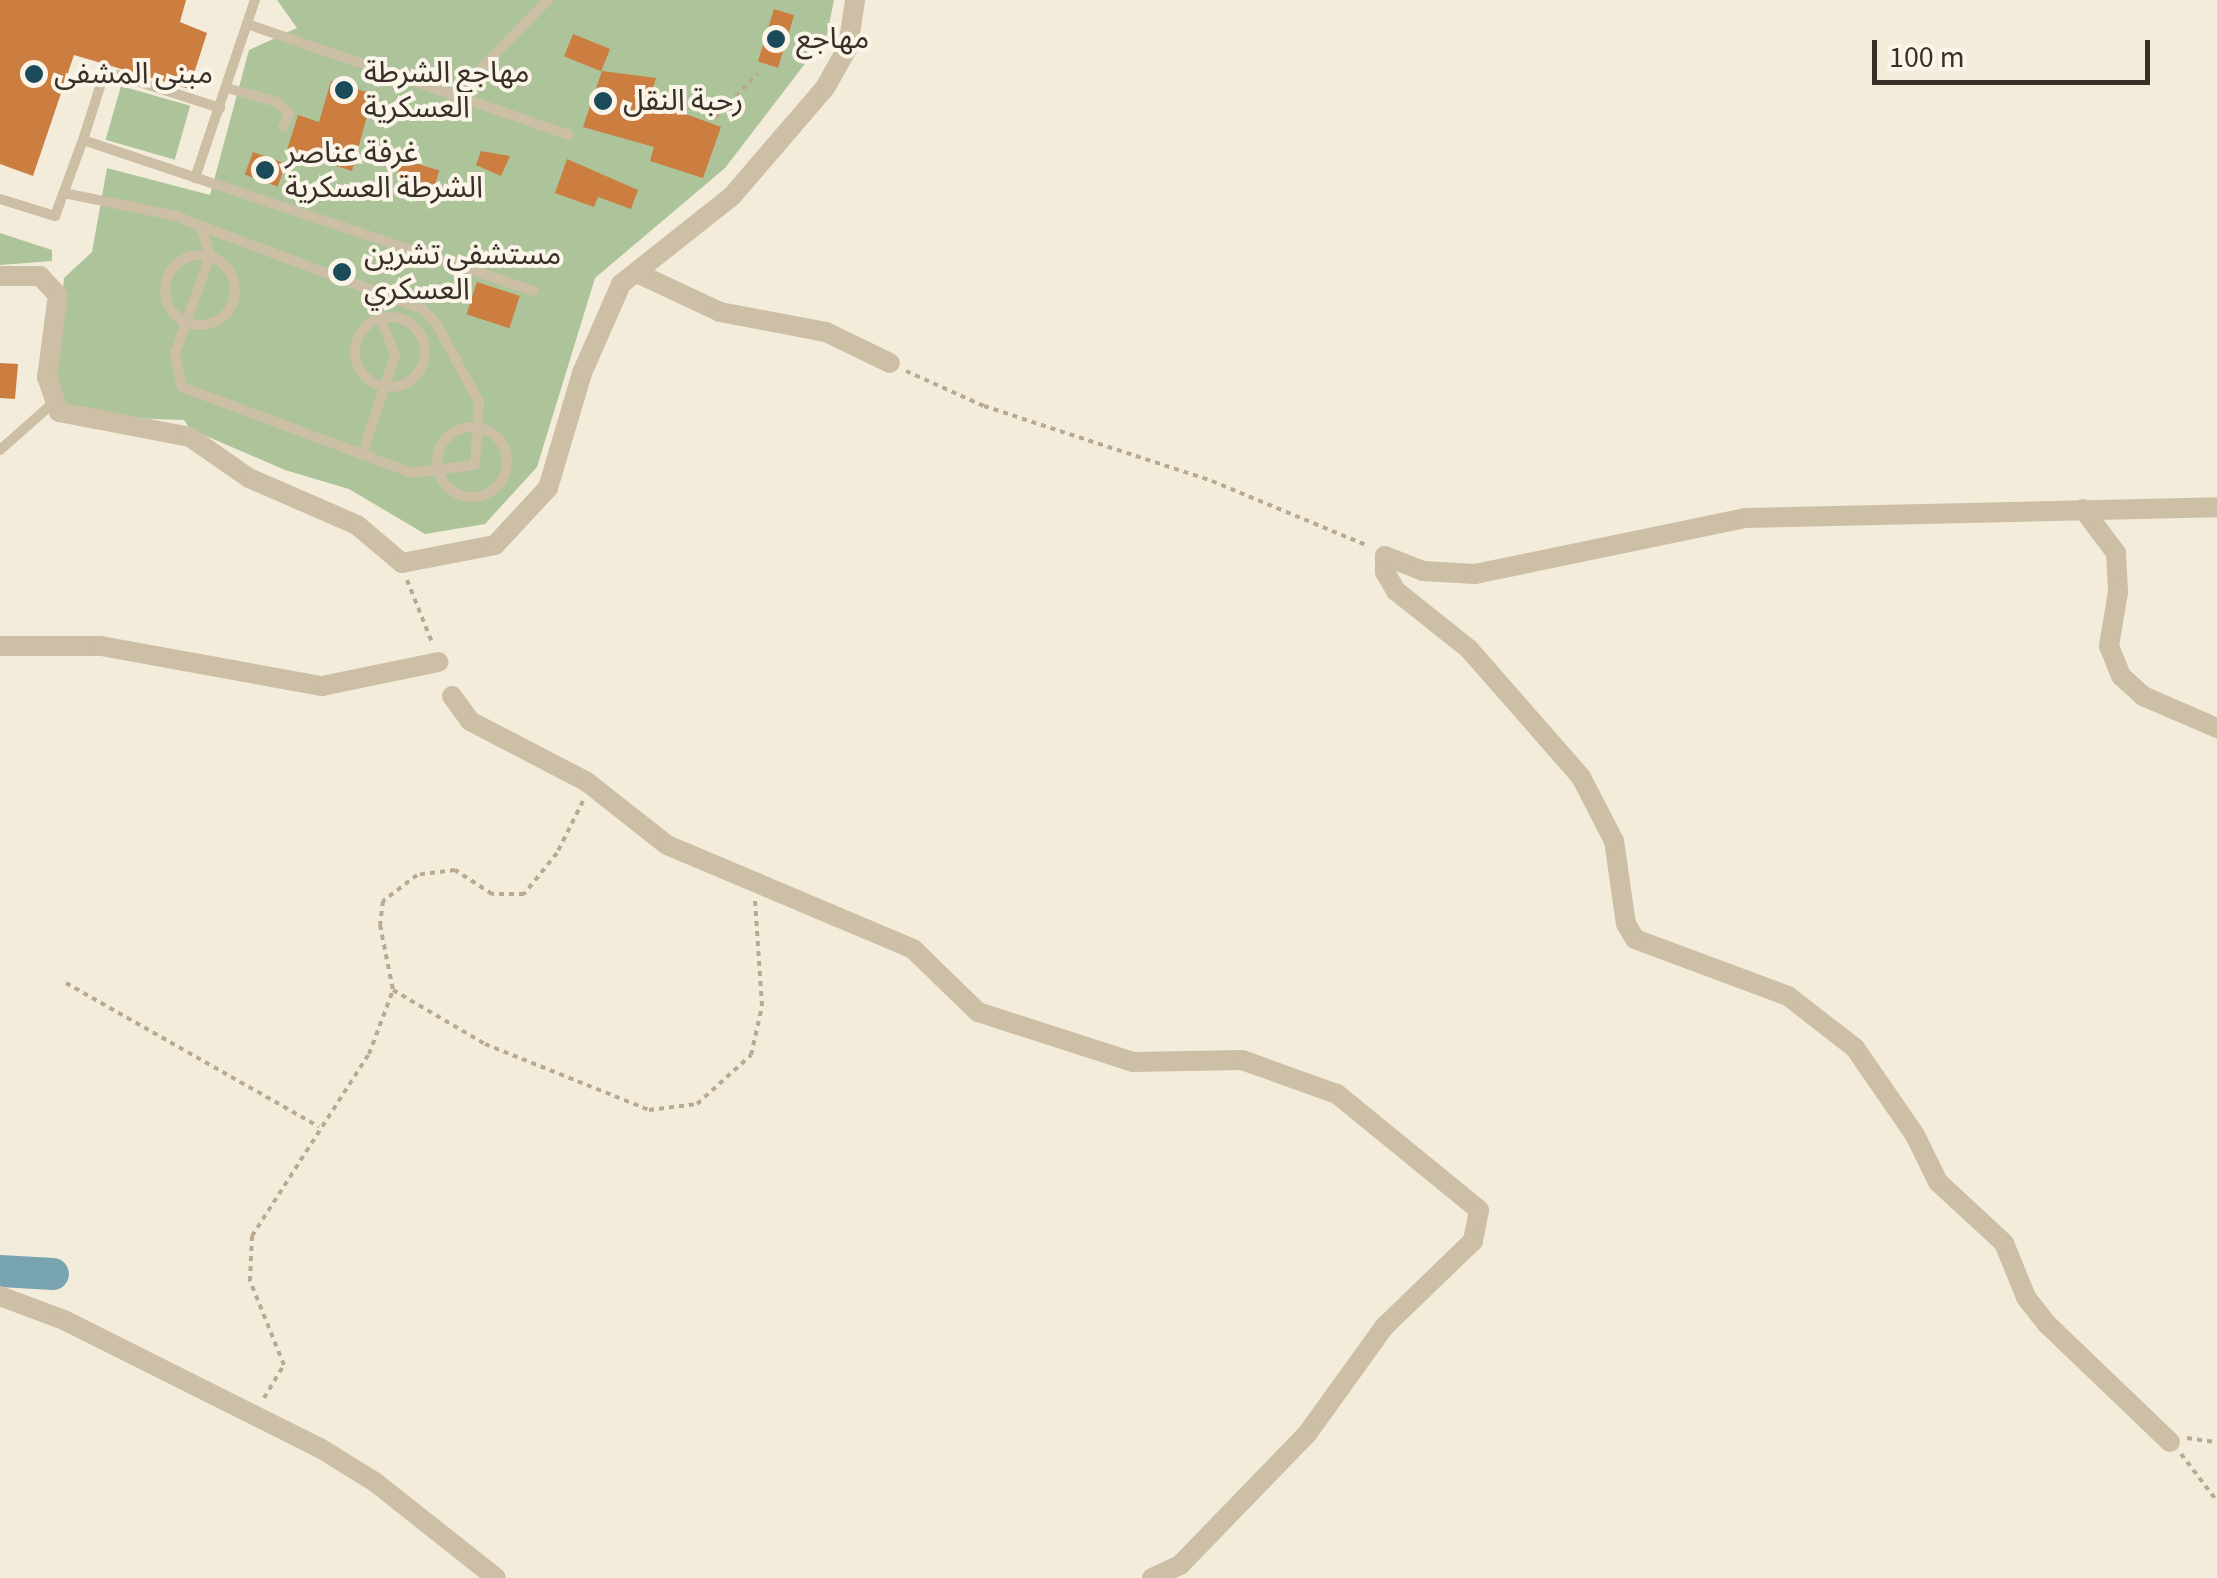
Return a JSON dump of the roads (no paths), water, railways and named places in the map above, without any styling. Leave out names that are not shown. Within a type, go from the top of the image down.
[{"type":"street","points":[[0,276],[40,276],[58,295],[47,377],[52,404],[78,420],[190,437],[249,478],[356,525],[402,564],[494,545],[548,488],[611,300],[620,284],[639,274],[732,196],[824,88],[848,47],[855,0]]},
{"type":"street","points":[[639,274],[720,312],[826,332],[890,363]]},
{"type":"street","points":[[2170,1442],[2046,1323],[2026,1297],[2004,1242],[1938,1182],[1915,1135],[1855,1048],[1788,996],[1635,939],[1626,924],[1614,841],[1581,777],[1469,649],[1396,591],[1385,572],[1385,556],[1423,571],[1476,574],[1746,518],[2217,507]]},
{"type":"street","points":[[2082,509],[2116,553],[2118,592],[2109,646],[2121,676],[2143,696],[2217,728]]},
{"type":"street","points":[[0,646],[101,646],[322,686],[439,662]]},
{"type":"street","points":[[452,696],[470,720],[591,786],[638,828],[754,886],[802,899],[914,949],[978,1012],[1133,1062],[1242,1060],[1337,1094],[1479,1210],[1472,1241],[1384,1327],[1307,1434],[1180,1564],[1152,1578]]},
{"type":"street","points":[[0,1296],[252,1411],[375,1482],[496,1578]]},
{"type":"lane","points":[[195,178],[250,25],[255,0]]},
{"type":"lane","points":[[454,96],[548,0]]},
{"type":"lane","points":[[250,25],[568,136]]},
{"type":"lane","points":[[0,199],[55,216],[106,71],[220,108]]},
{"type":"lane","points":[[227,88],[276,102],[289,113],[282,127]]},
{"type":"lane","points":[[83,140],[533,291]]},
{"type":"lane","points":[[64,192],[201,226],[422,310],[436,323],[474,388],[479,428],[475,465],[412,473],[182,386],[175,353],[210,256]]},
{"type":"lane","points":[[201,226],[210,256],[234,282],[234,301],[208,325],[188,323],[174,314],[166,280],[192,256],[210,256]]},
{"type":"lane","points":[[362,455],[395,355],[384,318],[369,290]]},
{"type":"lane","points":[[384,318],[416,328],[425,345],[415,378],[384,386],[364,377],[356,360],[366,326],[384,318]]},
{"type":"lane","points":[[0,450],[52,404]]},
{"type":"lane","points":[[479,428],[505,448],[500,484],[467,497],[450,490],[438,470],[444,440],[458,429],[479,428]]},
{"type":"waterway","points":[[0,1271],[53,1274]]},
{"type":"place","name":"مهاجع","points":[[776,39]]},
{"type":"place","name":"مبنى المشفى","points":[[34,74]]},
{"type":"place","name":"مهاجع الشرطة العسكرية","points":[[344,90]]},
{"type":"place","name":"رحبة النقل","points":[[603,101]]},
{"type":"place","name":"غرفة عناصر الشرطة العسكرية","points":[[265,170]]},
{"type":"place","name":"مستشفى تشرين العسكري","points":[[342,272]]}]
